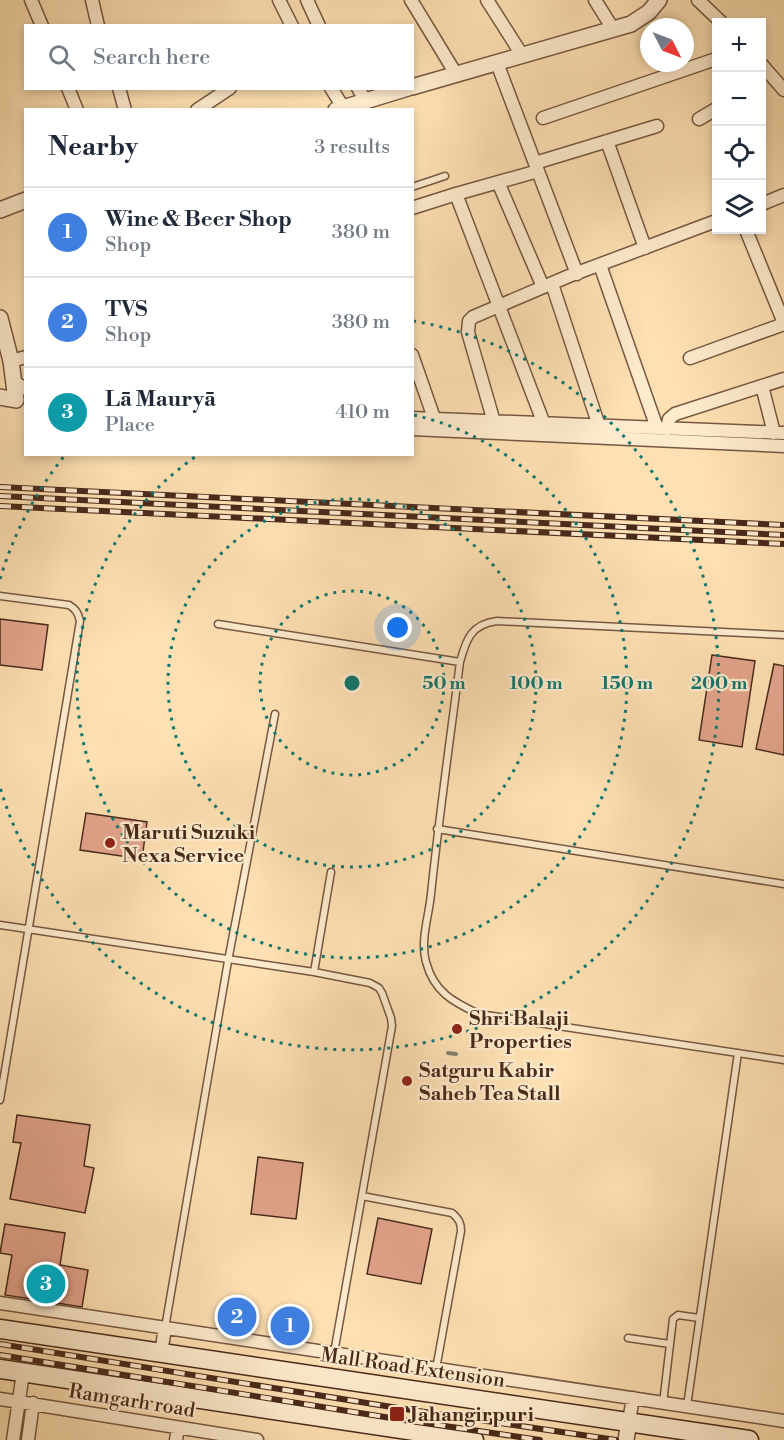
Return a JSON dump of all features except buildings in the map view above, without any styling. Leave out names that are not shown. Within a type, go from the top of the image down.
[{"type":"main road","name":"Mall Road Extension","points":[[0,1329],[749,1440]]},
{"type":"main road","points":[[0,1369],[474,1440]]},
{"type":"street","points":[[31,0],[41,24]]},
{"type":"street","points":[[92,0],[98,24]]},
{"type":"street","points":[[279,0],[291,24]]},
{"type":"street","points":[[307,0],[318,24]]},
{"type":"street","points":[[411,0],[456,74]]},
{"type":"street","points":[[487,0],[522,55]]},
{"type":"street","points":[[595,0],[613,29]]},
{"type":"street","points":[[414,86],[631,24],[649,12],[659,0]]},
{"type":"street","points":[[698,0],[717,18]]},
{"type":"street","points":[[543,117],[712,61]]},
{"type":"street","points":[[497,63],[577,274]]},
{"type":"street","points":[[765,72],[784,90]]},
{"type":"street","points":[[69,90],[76,108]]},
{"type":"street","points":[[120,90],[124,108]]},
{"type":"street","points":[[200,108],[227,90]]},
{"type":"street","points":[[332,90],[343,108],[362,95],[395,90]]},
{"type":"street","points":[[699,119],[712,111]]},
{"type":"street","points":[[414,207],[498,182],[607,141],[657,126]]},
{"type":"street","points":[[607,141],[645,248]]},
{"type":"street","points":[[498,182],[548,285],[599,426]]},
{"type":"street","points":[[456,194],[544,424]]},
{"type":"street","points":[[766,202],[784,195]]},
{"type":"street","points":[[0,210],[24,201]]},
{"type":"street","points":[[494,422],[467,328],[472,317],[548,285],[712,223]]},
{"type":"street","points":[[690,358],[784,323],[748,234]]},
{"type":"street","points":[[600,265],[662,428]]},
{"type":"street","points":[[0,318],[18,359],[16,391],[0,397]]},
{"type":"street","points":[[414,361],[434,418]]},
{"type":"street","points":[[662,428],[675,414],[784,379]]},
{"type":"street","points":[[414,418],[779,433],[762,386]]},
{"type":"street","points":[[414,429],[784,446]]},
{"type":"street","points":[[0,1303],[784,1421]]},
{"type":"street","points":[[161,1353],[165,1328]]},
{"type":"street","points":[[13,1440],[23,1373]]},
{"type":"street","points":[[626,1440],[633,1398]]},
{"type":"street","name":"Ramgarh road","points":[[0,1399],[33,1403],[177,1434],[257,1440]]},
{"type":"street","points":[[28,1440],[33,1403]]},
{"type":"lane","points":[[414,186],[446,176]]},
{"type":"lane","points":[[0,596],[69,605],[75,608],[80,621],[28,930],[3,1061],[0,1100]]},
{"type":"lane","points":[[784,635],[484,622],[466,641],[460,662],[437,829],[429,916],[424,940],[430,975],[440,991],[457,1004],[479,1014],[784,1060]]},
{"type":"lane","points":[[218,624],[460,662]]},
{"type":"lane","points":[[165,1328],[228,960],[275,714]]},
{"type":"lane","points":[[437,829],[784,884]]},
{"type":"lane","points":[[314,972],[331,872]]},
{"type":"lane","points":[[0,925],[314,972],[375,985],[382,993],[392,1018],[391,1034],[334,1353]]},
{"type":"lane","points":[[687,1406],[738,1053]]},
{"type":"lane","points":[[362,1196],[452,1214],[461,1224],[436,1369]]},
{"type":"lane","points":[[663,1403],[674,1319],[676,1315],[699,1318]]},
{"type":"lane","points":[[628,1338],[670,1344]]},
{"type":"waterway","points":[[448,1053],[456,1054]]},
{"type":"railway","points":[[0,487],[784,525]]},
{"type":"railway","points":[[0,496],[784,535]]},
{"type":"railway","points":[[0,506],[784,544]]},
{"type":"railway","points":[[0,1344],[398,1408],[616,1440]]},
{"type":"railway","points":[[0,1355],[540,1440]]},
{"type":"place","name":"Maruti Suzuki Nexa Service","points":[[110,843]]},
{"type":"place","name":"Shri Balaji Properties","points":[[457,1029]]},
{"type":"place","name":"Satguru Kabir Saheb Tea Stall","points":[[407,1081]]},
{"type":"place","name":"Lā Mauryā","points":[[46,1284]]},
{"type":"place","name":"TVS","points":[[237,1317]]},
{"type":"place","name":"Wine & Beer Shop","points":[[290,1326]]},
{"type":"place","name":"Jahangirpuri","points":[[397,1414]]}]
